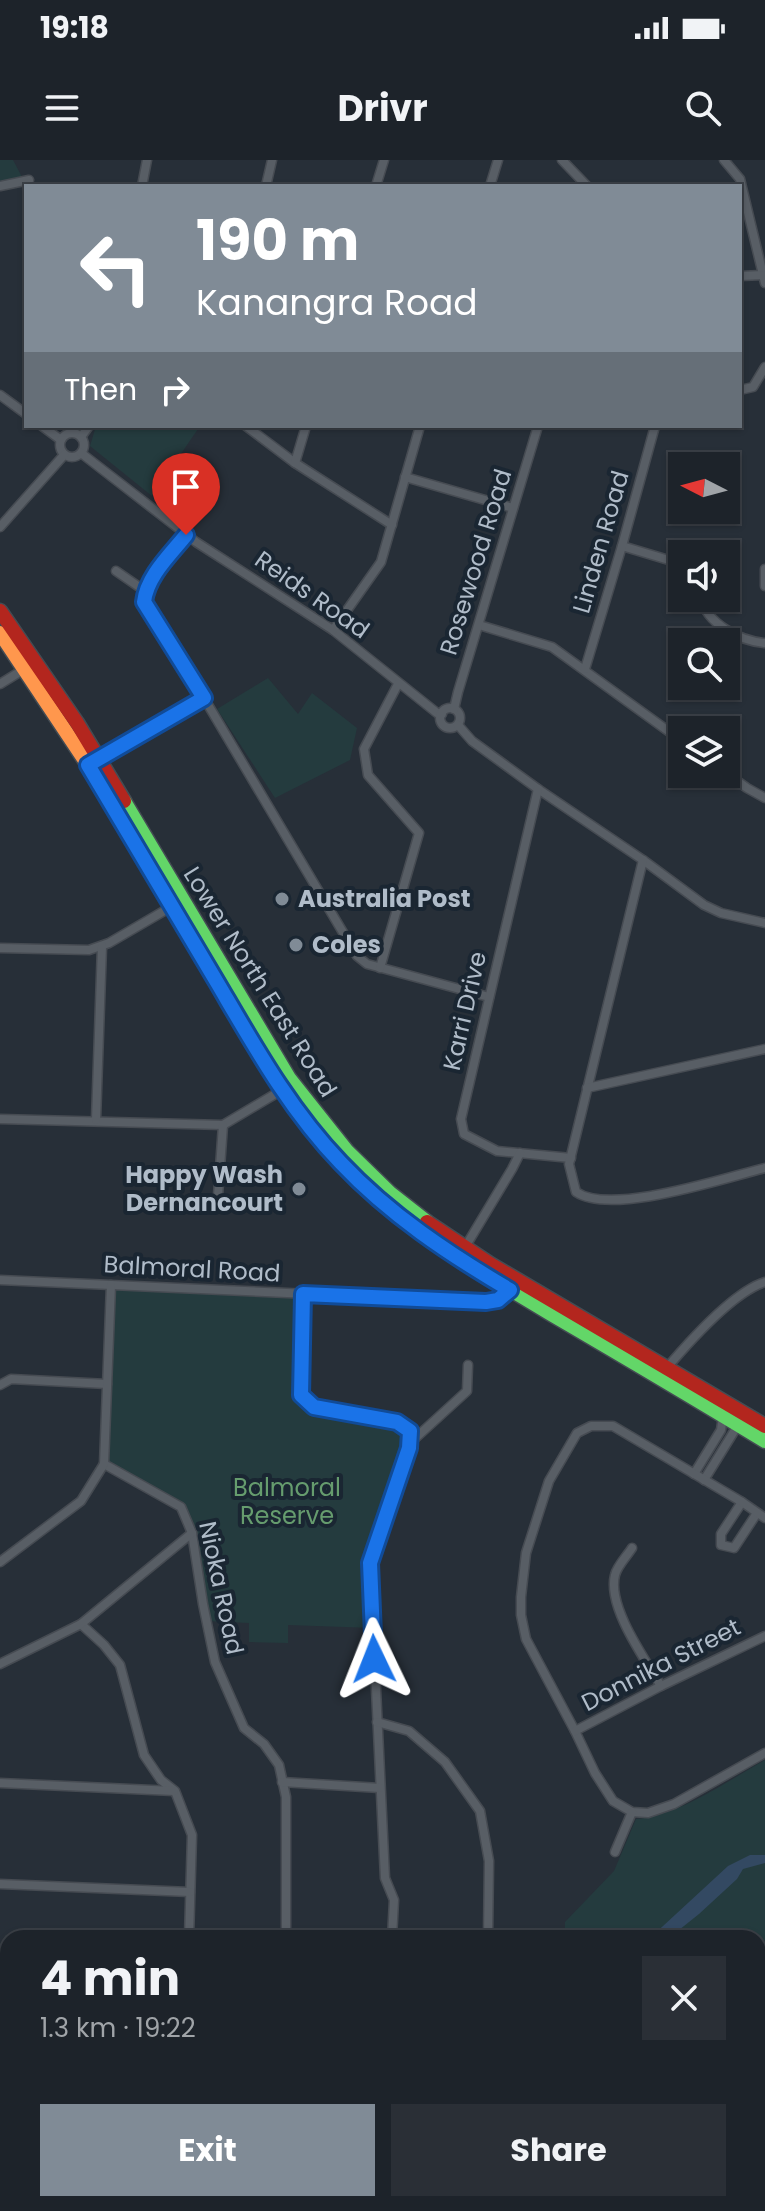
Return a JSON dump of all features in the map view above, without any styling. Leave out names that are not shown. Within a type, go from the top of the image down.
[{"type":"main road","name":"Lower North East Road","points":[[0,611],[30,665],[94,762],[282,1090],[319,1139],[362,1184],[405,1221],[729,1412],[765,1426]]},
{"type":"main road","name":"Lower North East Road","points":[[0,633],[30,665]]},
{"type":"main road","name":"Lower North East Road","points":[[177,904],[277,1059],[320,1119],[390,1193],[462,1253]]},
{"type":"main road","name":"Lower North East Road","points":[[729,1412],[738,1425],[765,1441]]},
{"type":"street","points":[[142,184],[147,160]]},
{"type":"street","points":[[266,184],[272,160]]},
{"type":"street","points":[[377,184],[384,160]]},
{"type":"street","points":[[491,184],[498,160]]},
{"type":"street","points":[[562,160],[585,184]]},
{"type":"street","points":[[724,160],[741,184]]},
{"type":"street","points":[[0,186],[29,180]]},
{"type":"street","points":[[742,187],[764,279],[742,276]]},
{"type":"street","points":[[742,390],[753,387],[765,367]]},
{"type":"street","points":[[0,395],[24,413]]},
{"type":"street","points":[[45,428],[61,440]]},
{"type":"street","points":[[81,437],[88,428]]},
{"type":"street","points":[[249,428],[295,463],[392,525]]},
{"type":"street","points":[[295,463],[305,428]]},
{"type":"street","points":[[333,630],[381,562],[419,428]]},
{"type":"street","name":"Rosewood Road","points":[[454,709],[537,428]]},
{"type":"street","name":"Linden Road","points":[[585,669],[654,428]]},
{"type":"street","points":[[71,433],[81,437],[84,445],[81,453],[72,457],[64,455],[61,440],[71,433]]},
{"type":"street","name":"Reids Road","points":[[81,453],[186,535],[333,630],[398,684],[442,714]]},
{"type":"street","points":[[0,527],[64,455]]},
{"type":"street","points":[[405,477],[513,508]]},
{"type":"street","points":[[186,535],[153,577],[145,591],[144,602],[357,956],[367,964],[489,997]]},
{"type":"street","points":[[622,546],[668,560]]},
{"type":"street","points":[[765,569],[765,586]]},
{"type":"street","points":[[116,571],[145,591]]},
{"type":"street","points":[[708,612],[740,638],[765,643]]},
{"type":"street","points":[[479,625],[552,647],[668,731]]},
{"type":"street","points":[[0,684],[30,665]]},
{"type":"street","points":[[380,968],[419,833],[368,775],[363,746],[398,684]]},
{"type":"street","points":[[94,762],[204,698]]},
{"type":"street","points":[[446,709],[454,709],[460,717],[458,725],[452,728],[444,726],[442,714],[446,709]]},
{"type":"street","points":[[458,725],[472,741],[704,905],[721,913],[765,923]]},
{"type":"street","points":[[740,783],[765,798]]},
{"type":"street","name":"Karri Drive","points":[[538,789],[461,1119],[464,1134],[497,1151],[570,1161]]},
{"type":"street","points":[[643,860],[570,1161],[576,1192],[582,1196],[633,1200],[765,1168]]},
{"type":"street","points":[[0,948],[89,950],[102,946],[177,904]]},
{"type":"street","points":[[96,1120],[102,946]]},
{"type":"street","points":[[587,1088],[765,1049]]},
{"type":"street","points":[[0,1119],[223,1125],[282,1090]]},
{"type":"street","points":[[218,1196],[223,1125]]},
{"type":"street","points":[[462,1253],[520,1153]]},
{"type":"street","name":"Balmoral Road","points":[[0,1280],[486,1302],[498,1300],[514,1285]]},
{"type":"street","points":[[663,1373],[733,1302],[751,1286],[765,1282]]},
{"type":"street","points":[[0,1562],[81,1501],[104,1464],[111,1285]]},
{"type":"street","points":[[303,1294],[301,1395],[314,1407],[397,1422],[410,1431],[410,1443],[370,1563],[385,1878],[394,1900],[392,1930]]},
{"type":"street","points":[[410,1443],[467,1391],[468,1365]]},
{"type":"street","points":[[0,1385],[11,1379],[107,1384]]},
{"type":"street","points":[[694,1474],[729,1412]]},
{"type":"street","points":[[704,1480],[738,1425]]},
{"type":"street","points":[[742,1502],[721,1534],[721,1545],[734,1548],[761,1516],[742,1502],[613,1426],[591,1426],[577,1433],[549,1481],[526,1553],[521,1615],[526,1639],[595,1773],[613,1801],[632,1812],[648,1813],[674,1804],[765,1753]]},
{"type":"street","name":"Nioka Road","points":[[104,1464],[181,1507],[192,1533],[215,1662],[244,1728],[264,1744],[279,1765],[286,1797],[286,1930]]},
{"type":"street","points":[[0,1664],[81,1624],[192,1533]]},
{"type":"street","points":[[632,1548],[615,1574],[616,1599],[623,1619],[661,1686]]},
{"type":"street","points":[[81,1624],[120,1665],[144,1755],[161,1780],[175,1791],[192,1835],[189,1930]]},
{"type":"street","name":"Donnika Street","points":[[575,1731],[765,1636]]},
{"type":"street","points":[[377,1722],[409,1731],[445,1762],[480,1811],[489,1861],[488,1930]]},
{"type":"street","points":[[282,1782],[380,1788]]},
{"type":"street","points":[[0,1783],[175,1791]]},
{"type":"street","points":[[615,1852],[632,1812]]},
{"type":"street","points":[[0,1884],[190,1892]]},
{"type":"green space","points":[[0,160],[13,160],[22,177],[0,182]]},
{"type":"green space","points":[[95,428],[199,428],[152,496],[90,446]]},
{"type":"green space","points":[[268,678],[298,714],[312,693],[357,728],[350,760],[275,798],[217,709]]},
{"type":"green space","name":"Balmoral Reserve","points":[[111,1285],[303,1294],[301,1396],[314,1407],[397,1422],[410,1431],[370,1563],[373,1628],[288,1625],[288,1643],[249,1642],[249,1623],[206,1621],[192,1533],[181,1507],[104,1464]]},
{"type":"green space","points":[[765,1760],[765,1930],[565,1930],[565,1922],[614,1871],[636,1819],[668,1812]]},
{"type":"water","points":[[750,1855],[765,1855],[765,1863],[743,1869],[737,1879],[679,1930],[659,1930],[728,1866]]},
{"type":"traffic: fast","points":[[124,801],[289,1078],[347,1151],[390,1193],[427,1222]]},
{"type":"traffic: fast","points":[[217,982],[262,1056],[311,1127],[349,1171],[395,1212],[471,1265],[765,1441]]},
{"type":"traffic: slow","points":[[0,633],[88,765],[217,982]]},
{"type":"traffic: jam","points":[[0,611],[77,723],[124,801]]},
{"type":"traffic: jam","points":[[427,1222],[490,1264],[765,1426]]},
{"type":"place","name":"Australia Post","points":[[282,899]]},
{"type":"place","name":"Coles","points":[[296,945]]},
{"type":"place","name":"Happy Wash Dernancourt","points":[[299,1189]]},
{"type":"route","points":[[186,535],[153,577],[145,591],[144,602],[204,698],[88,765],[264,1063],[308,1126],[351,1174],[399,1216],[510,1290],[492,1302],[303,1294],[301,1395],[314,1407],[397,1422],[410,1431],[409,1448],[370,1563],[374,1659]]}]
